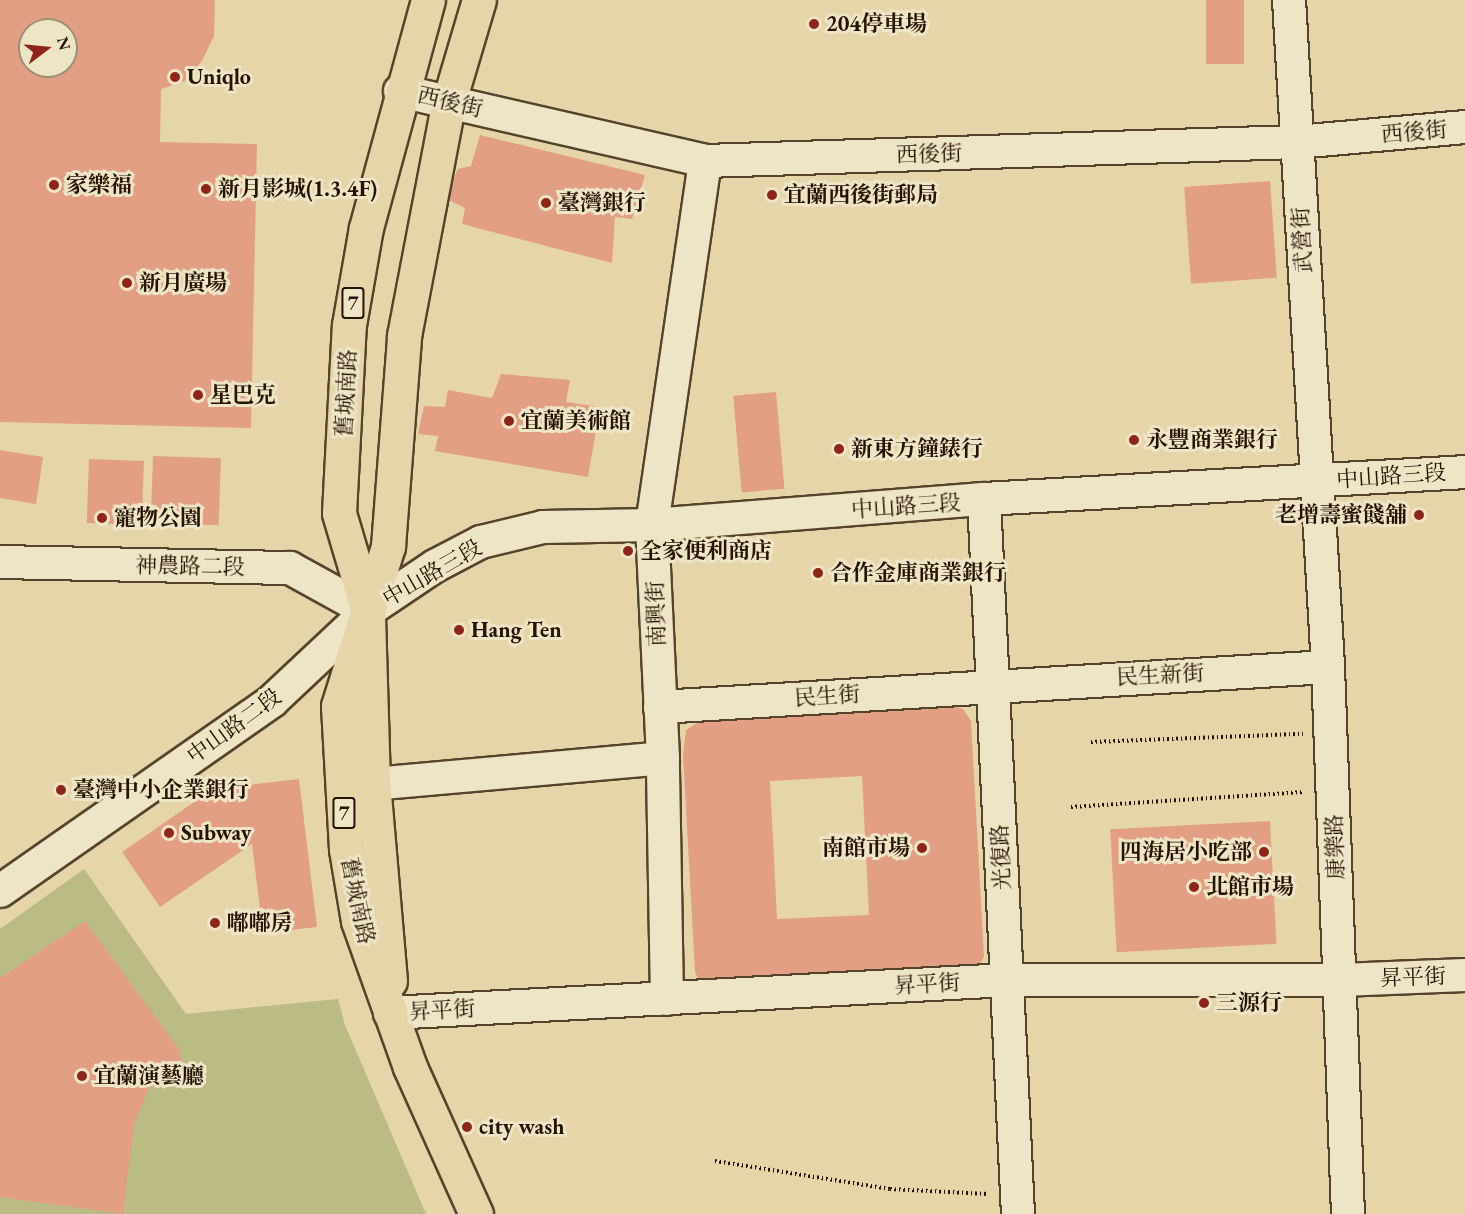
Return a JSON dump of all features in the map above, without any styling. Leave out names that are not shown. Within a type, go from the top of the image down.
[{"type":"main road","name":"舊城南路","points":[[390,1013],[389,953],[373,784],[368,611],[339,513],[350,325],[366,228],[400,91],[428,0]]},
{"type":"main road","name":"舊城南路","points":[[476,1214],[390,1013],[358,921],[346,849],[338,706],[388,546],[404,336],[449,101],[479,0]]},
{"type":"street","name":"武營街","points":[[1289,0],[1316,481]]},
{"type":"street","name":"西後街","points":[[400,91],[705,161],[1297,142],[1465,127]]},
{"type":"street","name":"南興街","points":[[667,999],[663,758],[652,525],[705,161]]},
{"type":"street","name":"中山路三段","points":[[368,611],[435,566],[481,542],[543,526],[652,525],[984,500],[1465,472]]},
{"type":"street","name":"康樂路","points":[[1316,481],[1328,667],[1348,1214]]},
{"type":"street","name":"光復路","points":[[984,500],[1018,1205]]},
{"type":"street","name":"神農路二段","points":[[0,562],[290,567],[368,611]]},
{"type":"street","name":"中山路二段","points":[[0,891],[272,701],[368,611]]},
{"type":"street","name":"民生新街","points":[[993,684],[1328,667]]},
{"type":"street","name":"民生街","points":[[660,707],[993,684]]},
{"type":"street","points":[[373,784],[663,758]]},
{"type":"street","name":"昇平街","points":[[390,1013],[1007,980],[1341,980],[1465,975]]},
{"type":"path","points":[[1091,742],[1330,732]]},
{"type":"path","points":[[1071,807],[1333,790]]},
{"type":"path","points":[[715,1161],[890,1189],[1018,1205]]},
{"type":"green space","points":[[84,869],[186,1014],[338,999],[345,1025],[426,1214],[0,1214],[0,929]]},
{"type":"building","name":"新月廣場","points":[[0,0],[215,0],[214,36],[202,61],[185,81],[161,89],[160,142],[257,144],[251,428],[0,422]]},
{"type":"building","points":[[1206,0],[1244,0],[1244,64],[1206,64]]},
{"type":"building","name":"臺灣銀行","points":[[480,135],[645,175],[632,219],[615,217],[612,263],[462,224],[465,208],[445,198],[458,169],[471,166]]},
{"type":"building","points":[[1270,181],[1277,278],[1191,284],[1184,187]]},
{"type":"building","name":"宜蘭美術館","points":[[501,374],[570,380],[566,402],[600,407],[588,477],[435,451],[438,436],[418,434],[424,406],[445,407],[448,390],[492,398]]},
{"type":"building","points":[[776,392],[784,489],[742,492],[733,396]]},
{"type":"building","points":[[0,450],[43,457],[36,504],[0,498]]},
{"type":"building","points":[[153,456],[221,458],[219,525],[151,523]]},
{"type":"building","points":[[89,459],[144,461],[142,525],[87,523]]},
{"type":"building","name":"南館市場","points":[[952,706],[963,709],[971,721],[984,956],[978,970],[702,986],[695,972],[683,755],[686,730],[702,720]],"holes":[[[862,776],[869,915],[777,919],[770,781]]]},
{"type":"building","points":[[299,779],[317,927],[263,933],[252,844],[160,907],[122,852],[213,789]]},
{"type":"building","name":"北館市場","points":[[1270,821],[1276,944],[1117,952],[1110,829]]},
{"type":"building","name":"宜蘭演藝廳","points":[[85,921],[179,1049],[182,1063],[148,1089],[134,1126],[123,1214],[0,1197],[0,978]]},
{"type":"place","name":"204停車場","points":[[814,24]]},
{"type":"place","name":"Uniqlo","points":[[175,77]]},
{"type":"place","name":"家樂福","points":[[54,185]]},
{"type":"place","name":"新月影城(1.3.4F)","points":[[206,189]]},
{"type":"place","name":"宜蘭西後街郵局","points":[[772,195]]},
{"type":"place","name":"臺灣銀行","points":[[546,203]]},
{"type":"place","name":"新月廣場","points":[[127,283]]},
{"type":"place","name":"星巴克","points":[[198,395]]},
{"type":"place","name":"宜蘭美術館","points":[[509,421]]},
{"type":"place","name":"永豐商業銀行","points":[[1134,440]]},
{"type":"place","name":"新東方鐘錶行","points":[[839,449]]},
{"type":"place","name":"老增壽蜜餞舖","points":[[1419,515]]},
{"type":"place","name":"寵物公園","points":[[102,518]]},
{"type":"place","name":"全家便利商店","points":[[628,551]]},
{"type":"place","name":"合作金庫商業銀行","points":[[818,573]]},
{"type":"place","name":"Hang Ten","points":[[459,630]]},
{"type":"place","name":"臺灣中小企業銀行","points":[[61,790]]},
{"type":"place","name":"Subway","points":[[169,833]]},
{"type":"place","name":"南館市場","points":[[922,848]]},
{"type":"place","name":"四海居小吃部","points":[[1264,852]]},
{"type":"place","name":"北館市場","points":[[1194,887]]},
{"type":"place","name":"嘟嘟房","points":[[215,923]]},
{"type":"place","name":"三源行","points":[[1204,1003]]},
{"type":"place","name":"宜蘭演藝廳","points":[[82,1076]]},
{"type":"place","name":"city wash","points":[[467,1127]]}]
